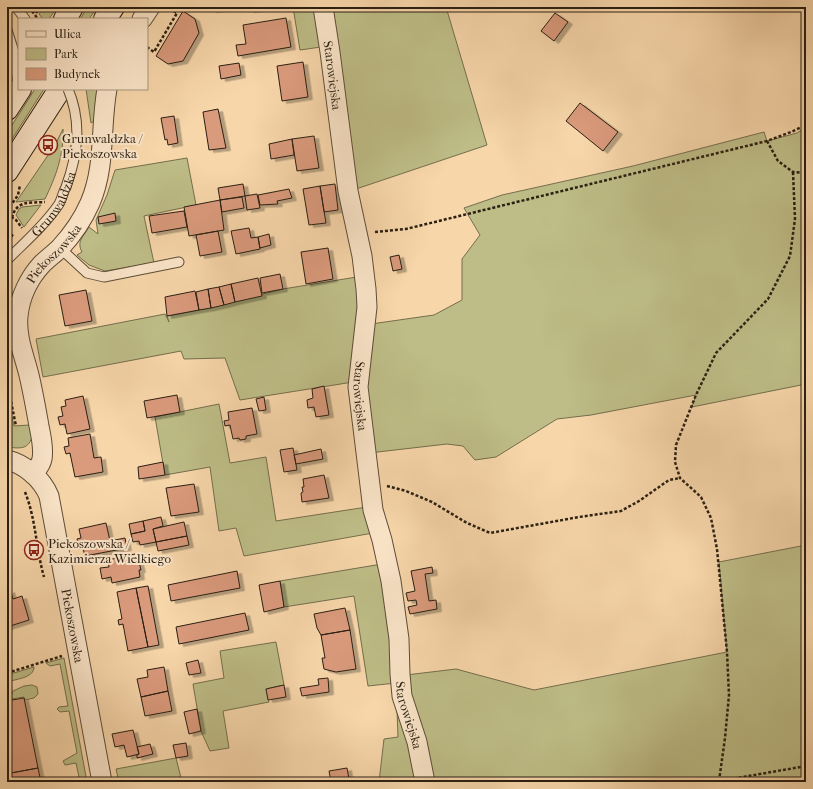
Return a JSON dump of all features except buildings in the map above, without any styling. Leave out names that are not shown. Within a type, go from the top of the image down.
[{"type":"main road","points":[[66,18],[72,7]]},
{"type":"main road","points":[[106,18],[112,7]]},
{"type":"main road","points":[[7,171],[59,90]]},
{"type":"street","points":[[143,18],[150,7]]},
{"type":"street","name":"Starowiejska","points":[[323,7],[348,191],[364,273],[367,307],[358,387],[373,510],[382,540],[391,581],[399,639],[402,696],[417,742],[425,782]]},
{"type":"street","name":"Piekoszowska","points":[[29,482],[41,464],[43,446],[28,374],[20,347],[18,315],[26,288],[32,276],[42,264],[60,248],[78,226],[90,203],[95,190],[101,161],[107,90]]},
{"type":"street","name":"Piekoszowska","points":[[7,460],[22,466],[29,482],[47,491],[102,782]]},
{"type":"lane","points":[[16,7],[24,18]]},
{"type":"lane","points":[[7,30],[15,55],[15,97]]},
{"type":"lane","name":"Grunwaldzka","points":[[7,260],[42,225],[59,203],[74,166],[77,132],[76,113],[68,90]]},
{"type":"lane","points":[[60,248],[87,273],[104,277],[179,262]]},
{"type":"path","points":[[29,7],[37,18]]},
{"type":"path","points":[[148,48],[154,52],[177,13],[167,7]]},
{"type":"path","points":[[357,235],[406,229],[767,141],[806,125]]},
{"type":"path","points":[[767,141],[778,161],[793,172],[806,173]]},
{"type":"path","points":[[719,780],[729,696],[727,652],[718,549],[711,518],[701,497],[680,478],[675,462],[676,445],[696,395],[716,353],[768,299],[790,256],[794,219],[793,172]]},
{"type":"path","points":[[7,214],[12,218]]},
{"type":"path","points":[[7,382],[16,426]]},
{"type":"path","points":[[370,483],[406,490],[432,502],[467,523],[490,533],[621,511],[639,501],[669,480],[680,478]]},
{"type":"path","points":[[29,482],[29,506],[46,583]]},
{"type":"path","points":[[7,673],[58,656]]},
{"type":"path","points":[[694,782],[719,780],[806,766]]},
{"type":"path","points":[[714,782],[719,780]]},
{"type":"green space","points":[[44,7],[57,7],[50,18],[42,18],[39,14]]},
{"type":"green space","points":[[88,7],[97,7],[90,18],[81,18]]},
{"type":"green space","points":[[293,7],[315,7],[321,47],[300,50]]},
{"type":"green space","points":[[329,7],[446,7],[487,145],[353,190]]},
{"type":"green space","points":[[34,90],[43,90],[7,147],[7,133]]},
{"type":"green space","points":[[86,90],[100,90],[94,121],[91,123]]},
{"type":"green space","points":[[806,127],[806,384],[692,407],[696,395],[591,415],[557,419],[496,457],[475,460],[463,446],[447,444],[369,453],[353,382],[240,400],[225,358],[184,359],[181,351],[43,377],[36,339],[165,314],[169,322],[167,316],[199,310],[283,289],[369,275],[371,324],[434,315],[462,300],[462,259],[480,235],[464,208],[502,195],[633,166],[764,132],[767,141],[797,133]]},
{"type":"green space","points":[[63,129],[61,157],[53,182],[45,199],[16,202],[55,145]]},
{"type":"green space","points":[[187,158],[196,205],[144,216],[154,263],[105,271],[89,265],[77,255],[82,252],[80,242],[89,227],[98,234],[96,220],[107,195],[115,170]]},
{"type":"green space","points":[[41,205],[24,227],[16,215],[19,209],[22,207]]},
{"type":"green space","points":[[19,286],[16,357],[14,357],[8,347],[7,339],[7,299]]},
{"type":"green space","points":[[7,395],[14,426],[29,425],[33,432],[30,442],[25,447],[7,447]]},
{"type":"green space","points":[[219,404],[230,463],[266,457],[276,521],[367,507],[373,533],[244,556],[236,528],[219,531],[210,467],[165,475],[155,417]]},
{"type":"green space","points":[[806,545],[806,782],[379,782],[384,739],[398,737],[396,683],[368,686],[354,596],[284,607],[280,581],[382,564],[406,675],[456,669],[534,690],[727,652],[719,562]]},
{"type":"green space","points":[[276,642],[284,685],[266,689],[269,702],[223,711],[229,748],[210,751],[201,731],[193,684],[224,678],[220,651]]},
{"type":"green space","points":[[64,658],[87,782],[80,782],[76,763],[65,765],[63,761],[77,753],[69,711],[60,712],[57,709],[59,707],[68,706],[60,664],[50,666],[46,663]]},
{"type":"green space","points":[[34,667],[31,674],[28,676],[7,682],[7,675]]},
{"type":"green space","points":[[32,685],[37,687],[38,694],[34,698],[25,700],[24,697],[12,699],[11,696],[13,691],[24,686]]},
{"type":"green space","points":[[176,758],[182,782],[119,782],[116,769]]},
{"type":"place","name":"Grunwaldzka / Piekoszowska","points":[[48,145]]},
{"type":"place","name":"Piekoszowska / Kazimierza Wielkiego","points":[[34,550]]}]
